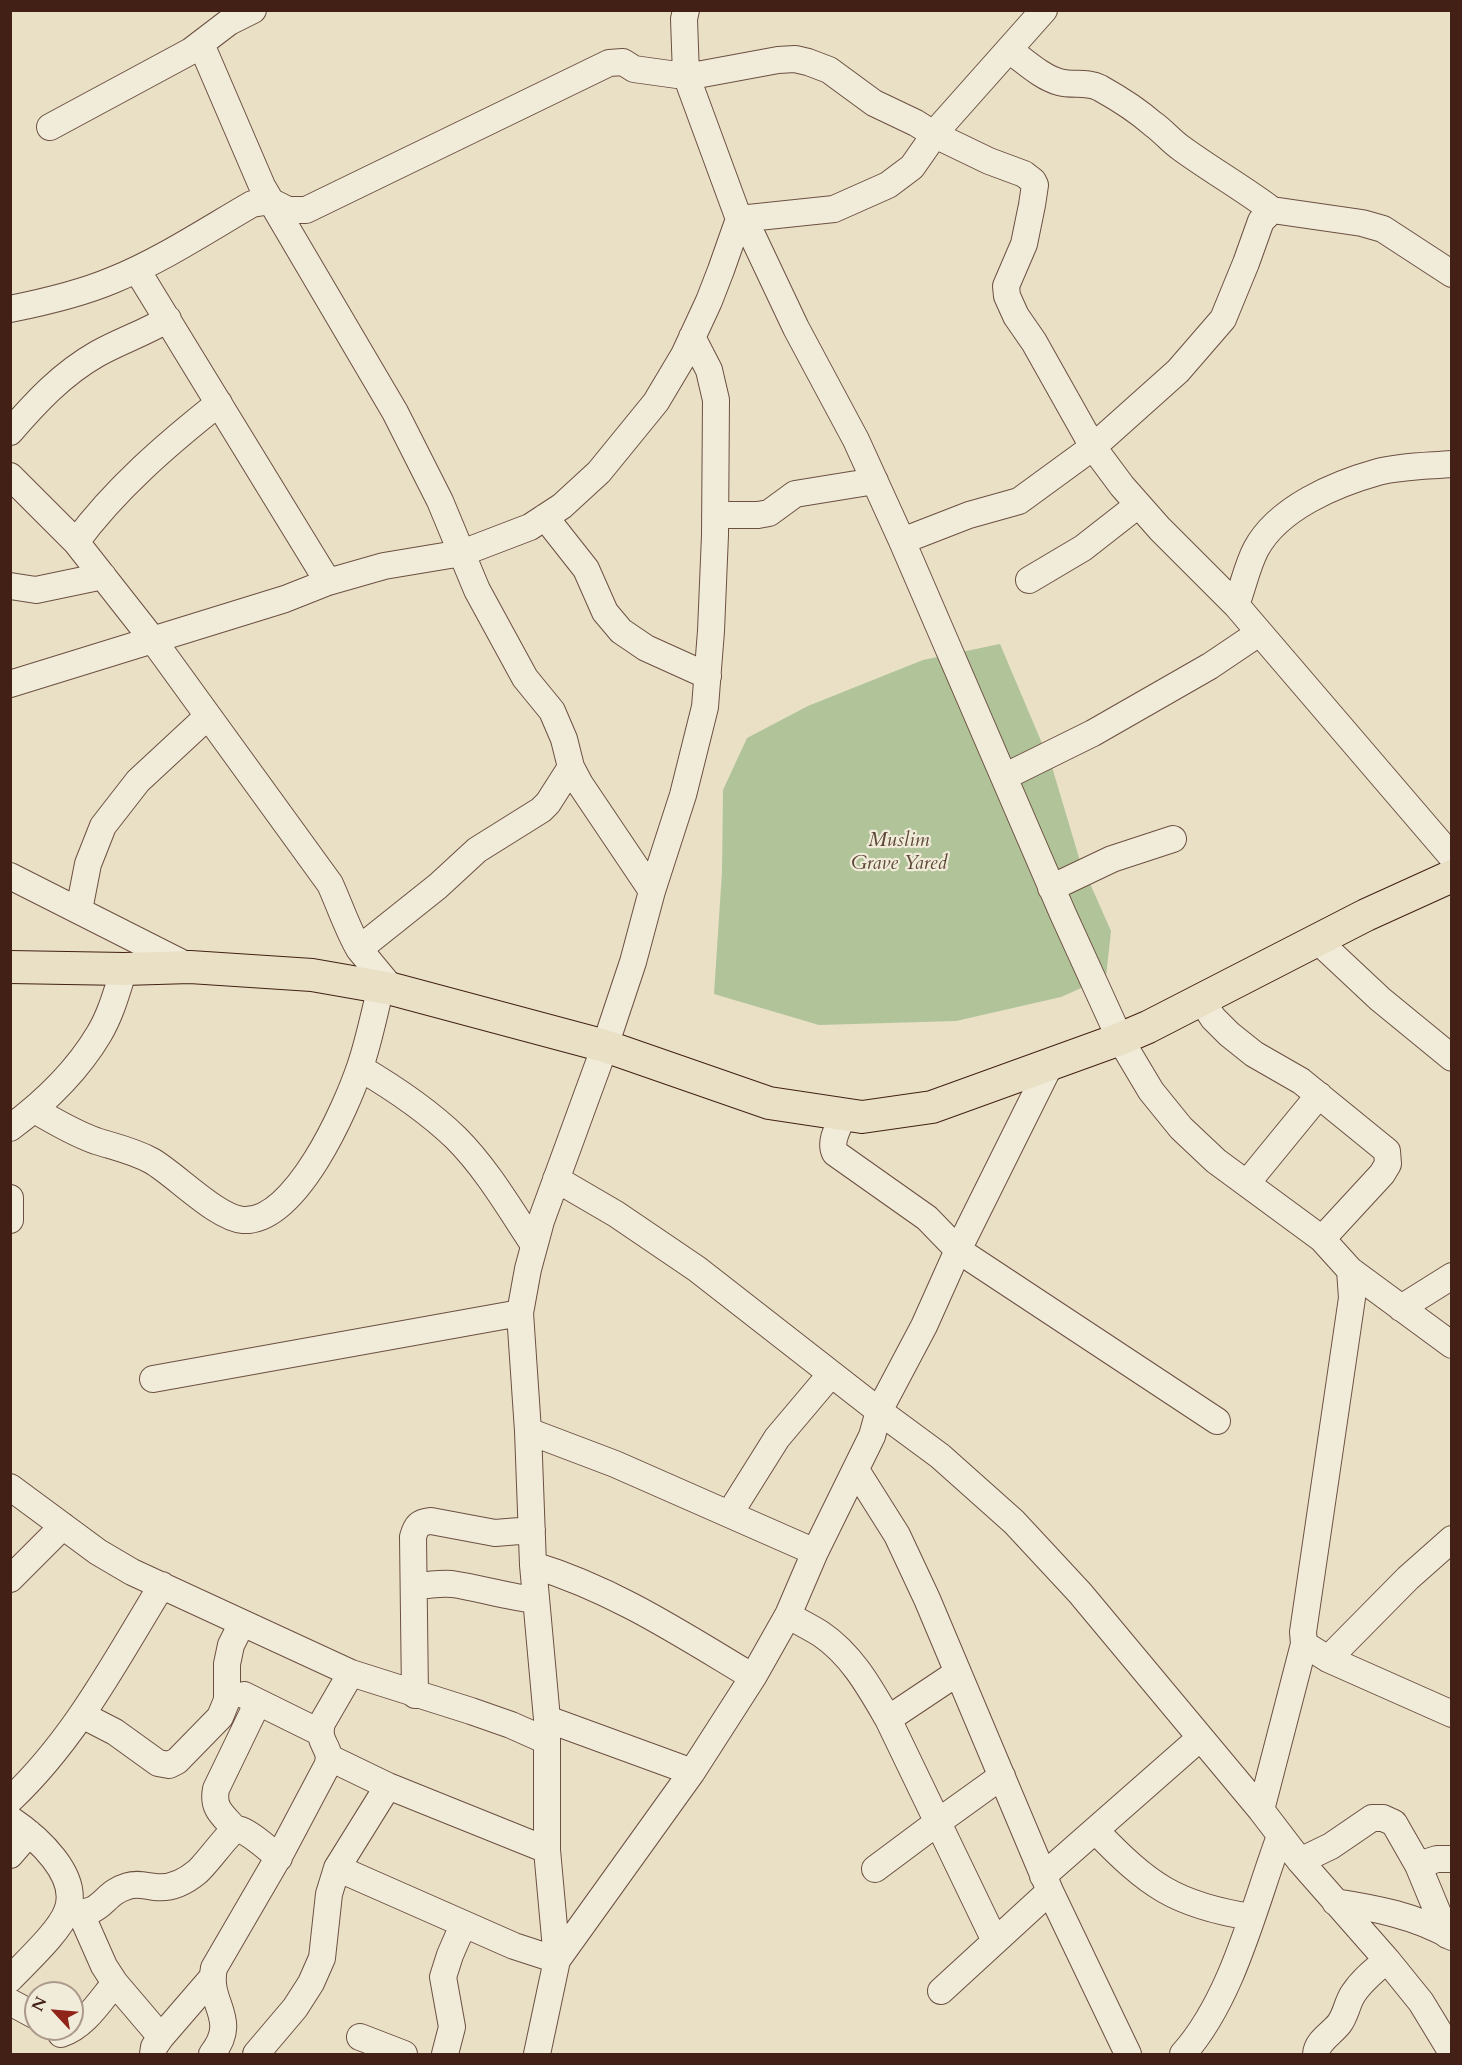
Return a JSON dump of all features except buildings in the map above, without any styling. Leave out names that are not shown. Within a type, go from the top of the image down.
[{"type":"main road","points":[[10,967],[124,969],[190,967],[312,975],[386,988],[605,1046],[769,1103],[862,1118],[932,1107],[1120,1039],[1317,940],[1452,876]]},
{"type":"street","points":[[50,127],[162,68],[201,44],[229,22],[253,10]]},
{"type":"street","points":[[686,10],[684,19],[686,75],[739,219],[753,237],[796,328],[856,440],[902,541],[1051,888],[1120,1039],[1151,1091],[1180,1128],[1216,1161],[1322,1239],[1350,1270],[1452,1345]]},
{"type":"street","points":[[739,219],[834,209],[888,185],[912,167],[940,127],[1044,10]]},
{"type":"street","points":[[201,44],[270,201],[395,412],[440,501],[477,590],[525,678],[552,711],[564,740],[571,767],[580,784],[652,891]]},
{"type":"street","points":[[1010,50],[1043,75],[1059,82],[1083,83],[1097,87],[1121,101],[1154,124],[1179,147],[1272,210],[1362,223],[1383,229],[1452,274]]},
{"type":"street","points":[[10,309],[62,298],[137,270],[252,204],[270,201],[288,210],[306,210],[609,63],[623,62],[634,69],[697,75],[795,59],[829,70],[874,103],[916,123],[935,135],[1033,180],[1035,185],[1024,244],[1006,286],[1007,296],[1016,316],[1034,342],[1093,447],[1138,505],[1236,605],[1452,857]]},
{"type":"street","points":[[902,541],[969,515],[1019,501],[1093,447],[1178,371],[1223,319],[1261,221],[1272,210]]},
{"type":"street","points":[[10,684],[285,599],[328,582],[384,566],[462,553],[521,531],[545,517],[562,506],[599,472],[657,402],[692,337],[722,270],[739,219]]},
{"type":"street","points":[[137,270],[328,582]]},
{"type":"street","points":[[10,432],[66,375],[98,354],[168,319]]},
{"type":"street","points":[[537,2055],[557,1960],[548,1850],[547,1730],[533,1564],[528,1431],[520,1313],[534,1245],[633,962],[652,891],[695,752],[705,707],[715,515],[716,400],[709,370],[692,337]]},
{"type":"street","points":[[76,542],[118,492],[187,428],[219,403]]},
{"type":"street","points":[[1236,605],[1257,549],[1276,523],[1299,505],[1347,483],[1380,472],[1452,464]]},
{"type":"street","points":[[10,476],[76,542],[153,640],[207,717],[223,735],[330,884],[349,931],[386,988],[360,1068],[337,1122],[309,1173],[284,1202],[260,1217],[243,1220],[225,1215],[150,1160],[67,1129],[35,1110]]},
{"type":"street","points":[[715,515],[769,513],[795,494],[875,481]]},
{"type":"street","points":[[1029,580],[1083,548],[1138,505]]},
{"type":"street","points":[[545,517],[586,569],[604,612],[621,631],[646,648],[708,676]]},
{"type":"street","points":[[10,586],[36,590],[103,576]]},
{"type":"street","points":[[1004,777],[1093,734],[1210,666],[1259,633]]},
{"type":"street","points":[[80,910],[88,864],[103,826],[138,781],[207,717]]},
{"type":"street","points":[[359,949],[438,886],[477,850],[541,810],[571,767]]},
{"type":"street","points":[[1051,888],[1120,855],[1173,839]]},
{"type":"street","points":[[10,876],[190,967]]},
{"type":"street","points":[[1317,940],[1380,999],[1452,1058]]},
{"type":"street","points":[[10,1128],[35,1110],[78,1065],[100,1033],[124,969]]},
{"type":"street","points":[[1201,999],[1213,1018],[1246,1047],[1301,1081],[1387,1151],[1388,1164],[1382,1174],[1322,1239]]},
{"type":"street","points":[[557,1960],[692,1772],[753,1677],[788,1615],[815,1552],[872,1436],[879,1411],[924,1326],[958,1250],[1050,1065]]},
{"type":"street","points":[[360,1068],[417,1106],[457,1139],[481,1167],[534,1245]]},
{"type":"street","points":[[1247,1182],[1319,1095]]},
{"type":"street","points":[[844,1114],[833,1142],[832,1148],[835,1153],[927,1218],[958,1250],[1217,1421]]},
{"type":"street","points":[[556,1179],[616,1214],[697,1269],[940,1456],[1014,1522],[1080,1593],[1261,1810],[1300,1861],[1387,1959],[1421,2002],[1452,2053]]},
{"type":"street","points":[[10,1198],[10,1220]]},
{"type":"street","points":[[1261,1810],[1304,1644],[1304,1620],[1352,1298],[1350,1270]]},
{"type":"street","points":[[1401,1308],[1452,1276]]},
{"type":"street","points":[[153,1379],[520,1313]]},
{"type":"street","points":[[730,1513],[777,1438],[831,1374]]},
{"type":"street","points":[[528,1431],[615,1464],[815,1552]]},
{"type":"street","points":[[856,1470],[897,1535],[927,1599],[1047,1884],[1128,2055]]},
{"type":"street","points":[[10,1488],[98,1552],[132,1572],[351,1673],[511,1725],[547,1730],[692,1772]]},
{"type":"street","points":[[415,1695],[413,1537],[416,1527],[422,1521],[430,1521],[495,1533],[532,1530]]},
{"type":"street","points":[[10,1579],[63,1526]]},
{"type":"street","points":[[1328,1659],[1442,1545],[1452,1539]]},
{"type":"street","points":[[533,1564],[570,1576],[607,1592],[753,1677]]},
{"type":"street","points":[[414,1587],[451,1584],[499,1595],[536,1600]]},
{"type":"street","points":[[10,1800],[52,1756],[82,1715],[162,1585]]},
{"type":"street","points":[[788,1615],[822,1635],[848,1658],[867,1684],[888,1719],[995,1941]]},
{"type":"street","points":[[82,1715],[115,1732],[158,1763],[169,1765],[177,1761],[220,1717],[227,1700],[227,1664],[231,1645],[242,1623]]},
{"type":"street","points":[[1304,1644],[1328,1659],[1452,1714]]},
{"type":"street","points":[[222,2051],[225,2031],[223,2017],[213,1989],[214,1968],[279,1858],[330,1758],[328,1750],[321,1742],[322,1723],[351,1673]]},
{"type":"street","points":[[888,1719],[957,1673]]},
{"type":"street","points":[[228,1687],[320,1732]]},
{"type":"street","points":[[258,1702],[216,1789],[214,1799],[217,1809],[235,1829],[240,1829],[279,1858]]},
{"type":"street","points":[[941,1991],[995,1941],[1096,1831],[1200,1738]]},
{"type":"street","points":[[330,1758],[388,1786],[548,1850]]},
{"type":"street","points":[[875,1869],[1002,1776]]},
{"type":"street","points":[[256,2055],[295,2008],[311,1983],[322,1958],[329,1894],[337,1868],[388,1786]]},
{"type":"street","points":[[1300,1861],[1331,1846],[1372,1818],[1383,1818],[1394,1823],[1418,1864],[1449,1936]]},
{"type":"street","points":[[10,1855],[20,1826],[46,1849],[66,1876],[74,1913],[104,1966],[157,2046],[212,1978]]},
{"type":"street","points":[[10,1979],[74,1913],[93,1911],[127,1886],[140,1884],[168,1887],[182,1882],[209,1860],[235,1829]]},
{"type":"street","points":[[1096,1831],[1129,1865],[1155,1886],[1179,1899],[1251,1917]]},
{"type":"street","points":[[1188,2053],[1231,1976],[1280,1836]]},
{"type":"street","points":[[1418,1864],[1437,1859],[1452,1859]]},
{"type":"street","points":[[337,1868],[463,1925],[514,1946],[557,1960]]},
{"type":"street","points":[[1335,1902],[1379,1909],[1449,1936]]},
{"type":"street","points":[[445,2055],[452,2027],[443,1977],[463,1925]]},
{"type":"street","points":[[1316,2055],[1322,2041],[1340,2023],[1356,1990],[1387,1959]]},
{"type":"street","points":[[84,2019],[116,1983]]},
{"type":"street","points":[[10,2002],[24,2010]]},
{"type":"street","points":[[360,2037],[404,2055]]},
{"type":"green space","name":"Muslim Grave Yared","points":[[1000,644],[1052,767],[1080,861],[1111,931],[1106,977],[1061,997],[956,1021],[819,1025],[714,994],[722,872],[723,790],[747,738],[808,706],[923,660]]}]
